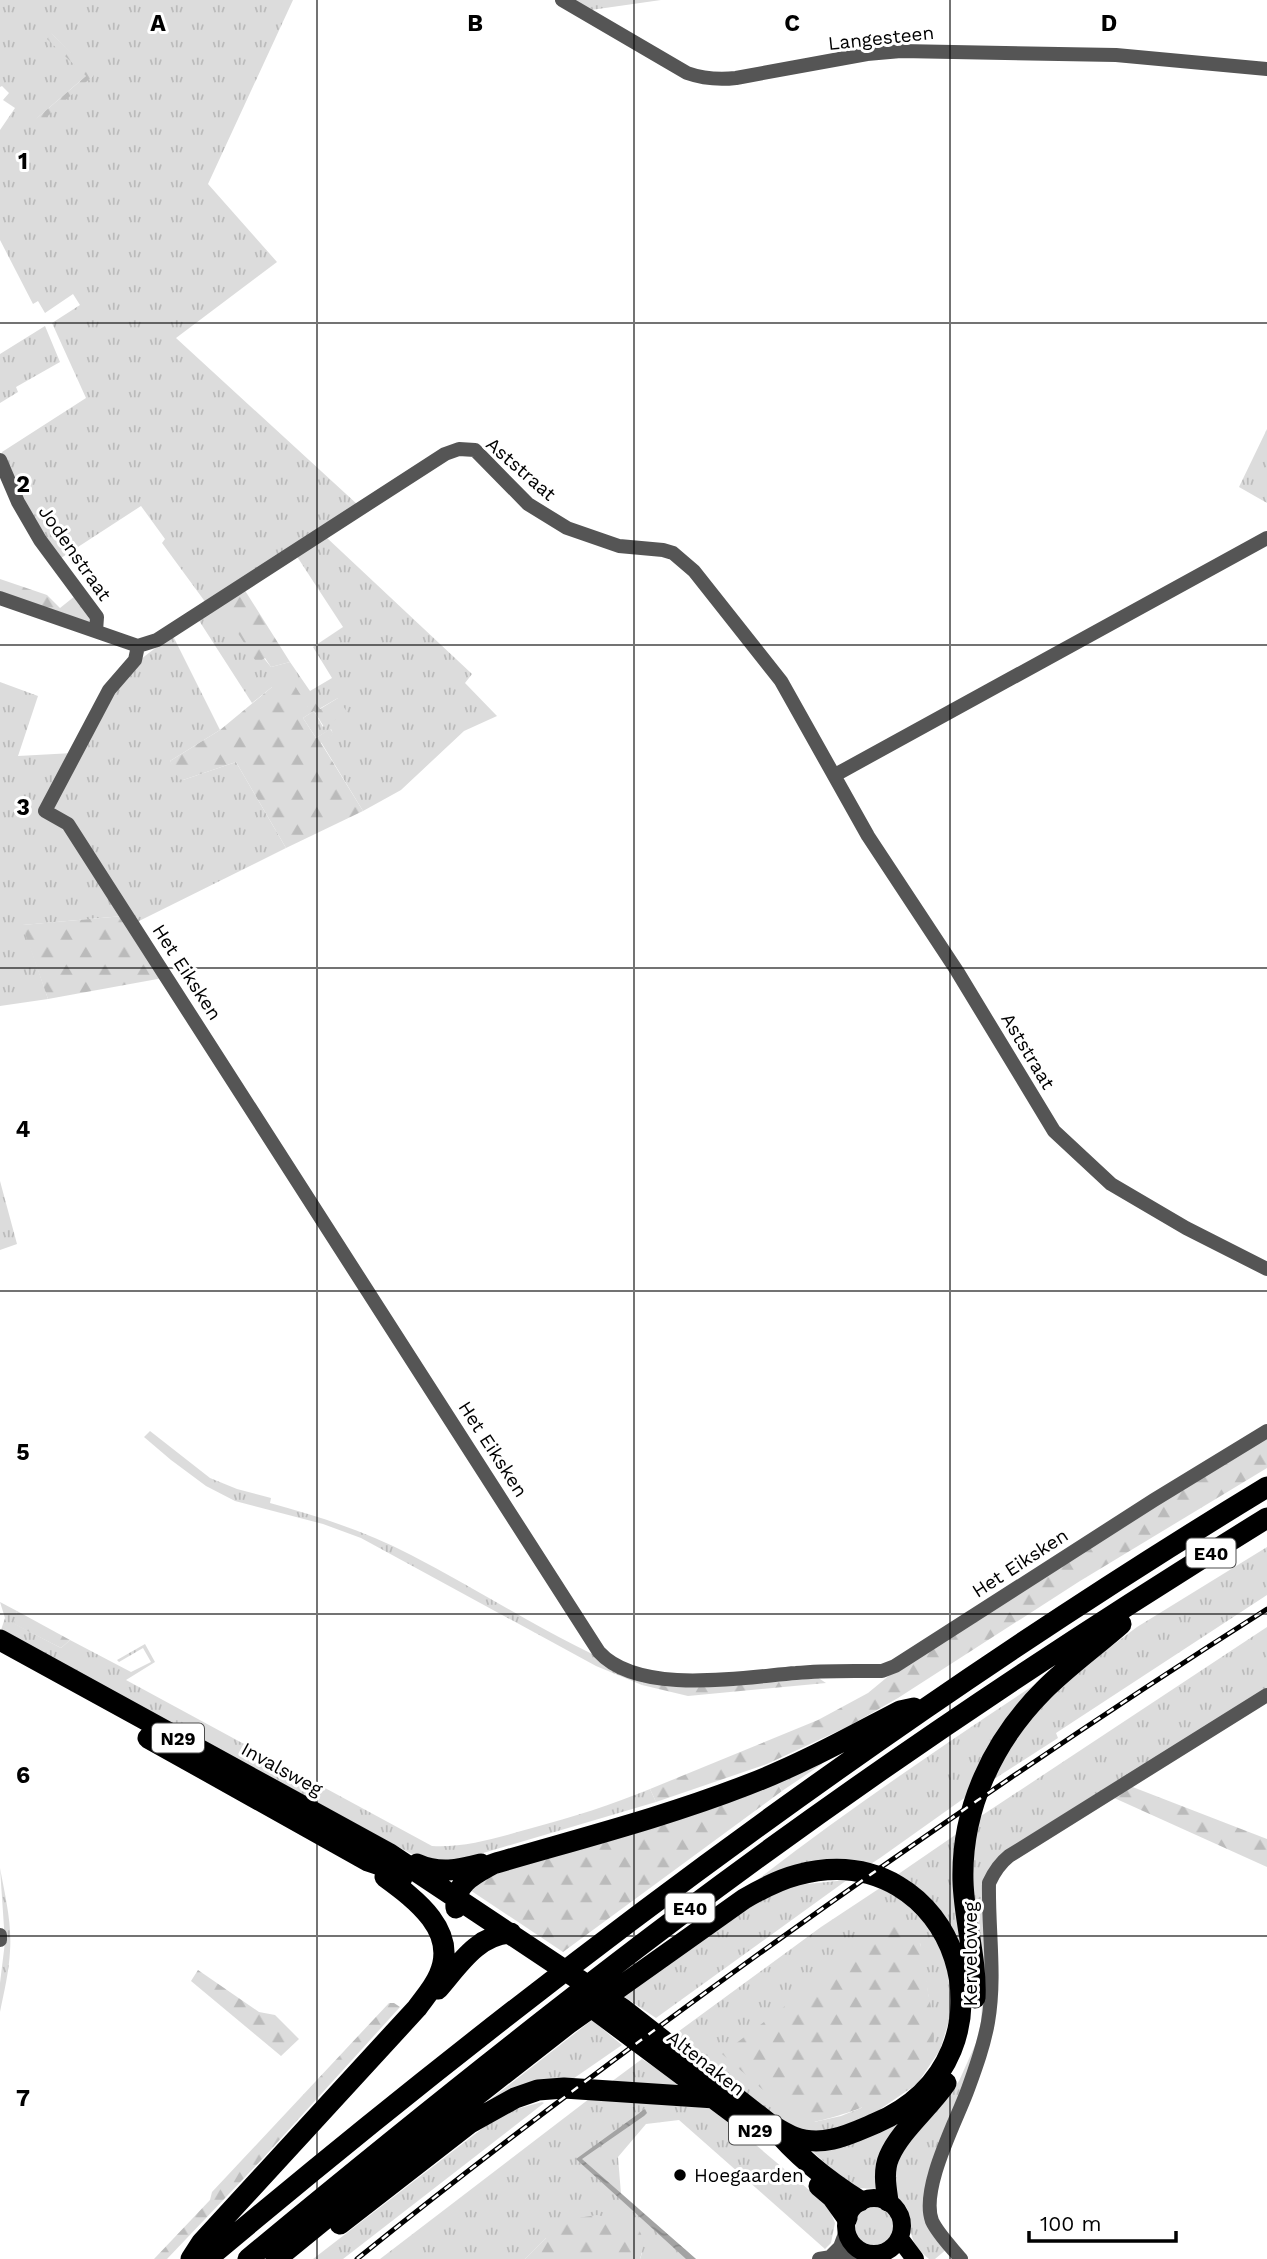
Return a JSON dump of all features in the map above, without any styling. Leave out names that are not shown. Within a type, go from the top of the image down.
[{"type":"highway","name":"E40","points":[[207,2259],[349,2140],[642,1912],[930,1705],[1127,1575],[1267,1487]]},
{"type":"highway","name":"E40","points":[[248,2259],[423,2114],[677,1917],[820,1814],[1155,1587],[1267,1518]]},
{"type":"highway","points":[[888,2201],[885,2178],[888,2158],[906,2132],[932,2104],[958,2066],[973,2025],[975,1990],[963,1882],[967,1825],[978,1788],[998,1749],[1018,1719],[1044,1689],[1128,1618],[1155,1587]]},
{"type":"highway","name":"Invalsweg","points":[[0,1640],[390,1854],[456,1904],[531,1954]]},
{"type":"highway","name":"Invalsweg","points":[[0,1656],[368,1861],[456,1904]]},
{"type":"highway","points":[[456,1904],[470,1875],[493,1864],[746,1786],[810,1759],[900,1711],[930,1705]]},
{"type":"highway","points":[[390,1854],[403,1857],[427,1869],[445,1871],[493,1864]]},
{"type":"highway","points":[[191,2259],[202,2242],[417,2008],[438,1978],[442,1968],[442,1940],[437,1926],[425,1910],[368,1861]]},
{"type":"highway","points":[[276,2259],[568,2024],[744,1899],[767,1886],[797,1875],[834,1870],[860,1872],[889,1882],[914,1898],[932,1915],[950,1945],[958,1966],[962,1989],[961,2014],[948,2057],[931,2083],[907,2106],[885,2119],[849,2134],[831,2140],[804,2140],[792,2137],[771,2125]]},
{"type":"highway","points":[[417,2008],[434,1994],[476,1946],[501,1934]]},
{"type":"highway","name":"Altenaken","points":[[531,1954],[771,2125],[780,2137],[832,2182],[851,2217]]},
{"type":"highway","name":"Altenaken","points":[[661,2046],[715,2098],[832,2197],[851,2217]]},
{"type":"highway","points":[[295,2259],[470,2123],[515,2098],[538,2090],[564,2088],[715,2098]]},
{"type":"main road","points":[[874,2198],[888,2201],[900,2215],[903,2228],[900,2239],[891,2256],[862,2252],[852,2244],[851,2217],[874,2198]]},
{"type":"main road","points":[[900,2239],[915,2259]]},
{"type":"street","name":"Langesteen","points":[[562,0],[687,73],[717,80],[867,54],[901,51],[1092,54],[1267,69]]},
{"type":"street","name":"Aststraat","points":[[138,646],[158,640],[445,454],[459,449],[475,450],[528,504],[567,528],[618,546],[663,550],[682,559],[781,681],[868,836],[957,971],[1055,1131],[1075,1153],[1111,1184],[1186,1228],[1267,1269]]},
{"type":"street","name":"Jodenstraat","points":[[2,469],[40,540],[97,617],[96,631]]},
{"type":"street","points":[[835,775],[1267,538]]},
{"type":"street","points":[[0,598],[138,646]]},
{"type":"street","name":"Het Eiksken","points":[[138,646],[135,660],[109,690],[46,811],[68,824],[606,1660],[638,1673],[677,1680],[711,1682],[796,1673],[882,1671],[895,1666],[1267,1431]]},
{"type":"street","name":"Kerveloweg","points":[[961,2259],[933,2222],[930,2210],[931,2195],[948,2133],[968,2092],[988,2025],[992,1975],[989,1884],[993,1874],[999,1864],[1009,1856],[1267,1695]]},
{"type":"street","points":[[0,1935],[0,1940]]},
{"type":"street","points":[[825,2258],[840,2247],[851,2217]]},
{"type":"street","points":[[825,2258],[862,2252]]},
{"type":"green space","points":[[0,0],[293,0],[208,184],[277,262],[176,338],[358,505],[206,603],[162,543],[165,539],[141,506],[61,558],[35,521],[2,452],[86,398],[52,323],[80,305],[73,294],[45,313],[38,301],[33,304],[0,240],[0,130],[15,108],[3,100],[9,93],[0,87]],"holes":[[[51,33],[93,76],[36,119],[86,76]]]},
{"type":"green space","points":[[574,0],[661,0],[591,10]]},
{"type":"green space","points":[[51,33],[94,75],[40,123],[36,119],[86,76],[47,39]]},
{"type":"green space","points":[[45,326],[60,362],[16,387],[18,392],[0,403],[0,354]]},
{"type":"green space","points":[[1267,429],[1267,503],[1239,487]]},
{"type":"green space","points":[[326,537],[472,674],[465,683],[497,716],[464,731],[401,790],[363,811],[321,742],[333,734],[331,729],[316,738],[303,718],[314,711],[323,727],[338,698],[319,709],[308,707],[272,687],[252,703],[198,619],[220,605],[271,667],[290,662],[310,691],[332,678],[313,647],[343,627],[296,555]]},
{"type":"green space","points":[[0,579],[47,595],[60,608],[75,596],[90,620],[88,623],[0,593]]},
{"type":"green space","points":[[244,589],[290,662],[271,667],[265,658],[257,663],[220,605]]},
{"type":"green space","points":[[173,636],[220,730],[170,761],[183,780],[236,762],[286,848],[135,923],[54,807],[89,735],[120,683],[141,660]]},
{"type":"green space","points":[[289,676],[308,707],[315,703],[320,709],[338,698],[347,712],[324,727],[314,711],[303,718],[316,738],[330,729],[334,734],[321,743],[363,811],[286,848],[236,762],[183,780],[179,779],[170,761],[220,730]]},
{"type":"green space","points":[[0,682],[38,696],[18,756],[73,753],[42,811],[64,826],[123,916],[23,925],[48,999],[0,1006]]},
{"type":"green space","points":[[123,916],[163,978],[48,999],[22,925]]},
{"type":"green space","points":[[0,1181],[17,1244],[0,1250]]},
{"type":"green space","points":[[150,1431],[210,1478],[271,1498],[270,1503],[342,1525],[394,1547],[555,1635],[644,1677],[642,1685],[596,1666],[361,1538],[323,1524],[235,1501],[206,1486],[171,1460],[144,1437]]},
{"type":"green space","points":[[1267,1435],[1267,1468],[1080,1581],[898,1698],[849,1726],[767,1764],[656,1802],[650,1789],[818,1720],[868,1693],[897,1669]]},
{"type":"green space","points":[[1267,1547],[1267,1595],[1056,1733],[1058,1738],[994,1779],[993,1775],[1030,1719],[1061,1684],[1137,1627]]},
{"type":"green space","points":[[0,1602],[17,1611],[15,1624],[61,1648],[70,1640],[131,1672],[151,1662],[143,1648],[119,1662],[117,1660],[145,1644],[155,1662],[126,1680],[432,1846],[470,1844],[495,1838],[577,1815],[650,1789],[656,1802],[473,1856],[447,1861],[417,1857],[1,1630],[5,1618]]},
{"type":"green space","points":[[17,1611],[70,1640],[61,1648],[14,1624]]},
{"type":"green space","points":[[1267,1627],[1267,1692],[994,1866],[986,2021],[927,2199],[948,2248],[935,2259],[929,2259],[914,2242],[907,2208],[896,2197],[893,2161],[959,2081],[976,2043],[981,2022],[983,1987],[971,1873],[978,1818]]},
{"type":"green space","points":[[1063,1666],[970,1794],[880,1858],[866,1867],[738,1895],[898,1777]]},
{"type":"green space","points":[[644,1677],[817,1677],[826,1683],[688,1696],[642,1685]]},
{"type":"green space","points":[[823,1761],[822,1764],[782,1791],[776,1780]]},
{"type":"green space","points":[[776,1780],[782,1791],[563,1952],[467,1888],[475,1877]]},
{"type":"green space","points":[[1130,1786],[1267,1839],[1267,1867],[1112,1797]]},
{"type":"green space","points":[[961,1831],[970,2009],[964,2038],[880,2189],[858,2188],[849,2184],[804,2144],[815,2146],[939,2080],[966,1984],[894,1877]]},
{"type":"green space","points":[[0,1868],[8,1909],[10,1941],[9,1967],[0,2012],[5,1942]]},
{"type":"green space","points":[[847,1880],[656,2018],[623,1996],[753,1903],[787,1886]]},
{"type":"green space","points":[[880,1888],[903,1901],[929,1927],[947,1964],[952,2011],[940,2050],[917,2084],[873,2114],[831,2131],[796,2132],[710,2067],[713,2063],[675,2034],[821,1927]],"holes":[[[920,1943],[933,2025],[932,2045],[861,2108],[814,2122]]]},
{"type":"green space","points":[[899,1919],[916,1937],[922,1949],[934,2033],[925,2062],[899,2087],[866,2106],[814,2122],[762,2089],[722,2054]]},
{"type":"green space","points":[[198,1970],[259,2012],[275,2015],[299,2039],[281,2056],[191,1981]]},
{"type":"green space","points":[[389,2003],[400,2007],[265,2156],[167,2259],[154,2259],[210,2200],[212,2192]]},
{"type":"green space","points":[[592,2020],[622,2045],[567,2083],[464,2120]]},
{"type":"green space","points":[[642,2059],[692,2092],[607,2085]]},
{"type":"green space","points":[[589,2099],[711,2107],[828,2206],[835,2223],[831,2243],[825,2249],[679,2120],[646,2124],[618,2157],[621,2194],[696,2259],[640,2259],[642,2253],[546,2238],[525,2259],[380,2259]]},
{"type":"green space","points":[[544,2103],[343,2259],[313,2259],[492,2121],[509,2111]]},
{"type":"green space","points":[[874,2206],[889,2212],[895,2227],[889,2242],[874,2248],[859,2242],[853,2227],[859,2212]]},
{"type":"green space","points":[[597,2215],[626,2222],[639,2230],[643,2247],[640,2259],[525,2259],[571,2219]]},
{"type":"water","points":[[645,2109],[647,2113],[644,2116],[582,2159],[696,2259],[686,2259],[576,2159]]},
{"type":"railway","points":[[357,2259],[556,2103],[760,1953],[1011,1778],[1267,1609]]},
{"type":"place","name":"Hoegaarden","points":[[680,2175]]}]
